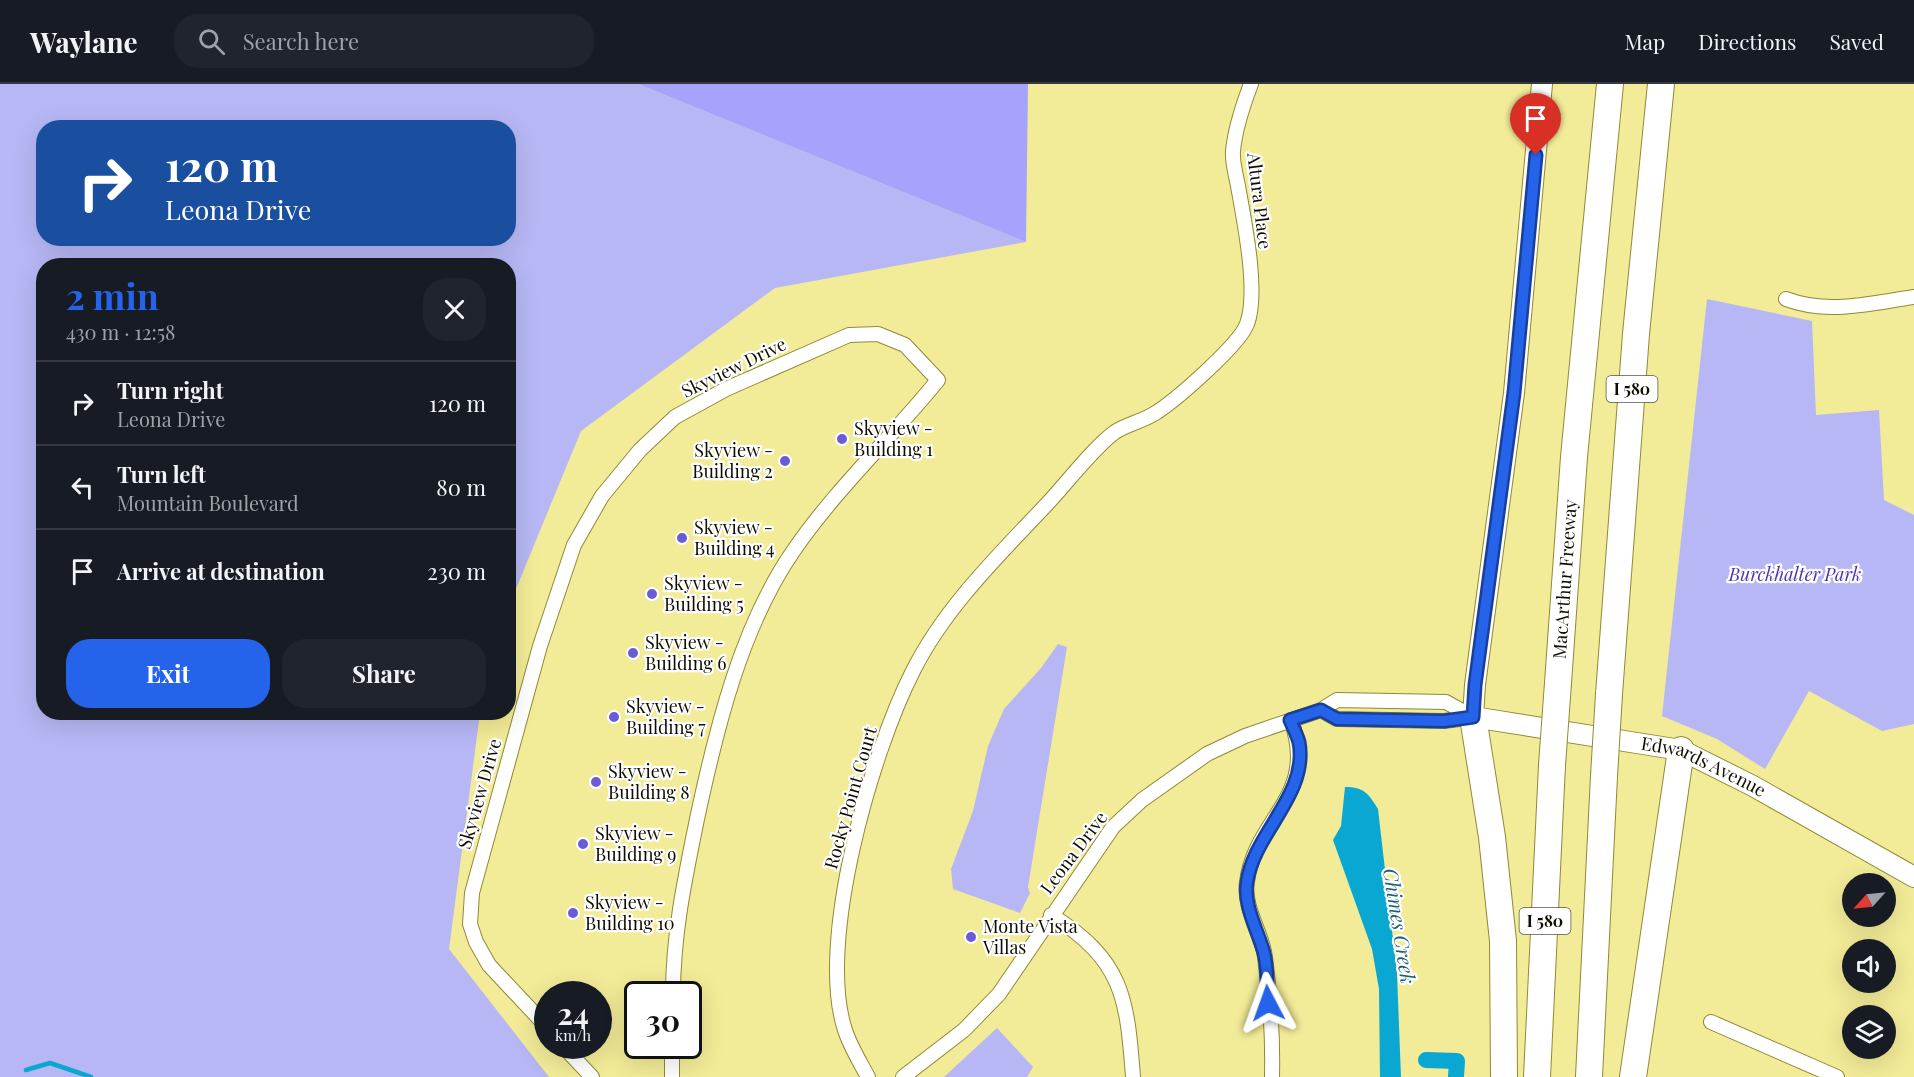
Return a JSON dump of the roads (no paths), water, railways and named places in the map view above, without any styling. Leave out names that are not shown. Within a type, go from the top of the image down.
[{"type":"highway","name":"MacArthur Freeway","points":[[1537,1077],[1552,765],[1574,457],[1610,84]]},
{"type":"highway","name":"I 580","points":[[1589,1077],[1609,694],[1636,334],[1661,84]]},
{"type":"highway","points":[[1473,717],[1492,837],[1503,941],[1504,1077]]},
{"type":"highway","points":[[1633,1077],[1681,750]]},
{"type":"main road","points":[[1473,717],[1476,674],[1514,393],[1542,84]]},
{"type":"main road","name":"Edwards Avenue","points":[[1473,717],[1681,750],[1752,786],[1914,877]]},
{"type":"street","name":"Altura Place","points":[[1248,323],[1252,297],[1247,245],[1233,153],[1251,84]]},
{"type":"street","points":[[1786,298],[1806,306],[1826,309],[1914,297]]},
{"type":"street","name":"Rocky Point Court","points":[[868,1077],[844,1029],[837,953],[842,906],[874,768],[913,670],[944,621],[995,559],[1114,433],[1156,412],[1222,357],[1236,342],[1248,323]]},
{"type":"street","name":"Skyview Drive","points":[[534,1013],[489,965],[476,942],[470,924],[472,893],[540,646],[574,545],[602,496],[640,450],[675,417],[726,389],[849,335],[879,334],[905,345],[938,380],[822,511],[792,553],[762,606],[726,699],[704,787],[682,890],[673,952],[673,981]]},
{"type":"street","name":"Leona Drive","points":[[903,1077],[964,1030],[999,994],[1113,827],[1142,800],[1207,754],[1245,736],[1321,710],[1337,700],[1446,702],[1473,717]]},
{"type":"street","points":[[1321,710],[1337,719],[1444,721],[1473,717]]},
{"type":"street","points":[[1272,1077],[1265,955],[1250,910],[1246,883],[1255,857],[1287,800],[1298,770],[1299,742],[1290,720]]},
{"type":"street","points":[[1051,915],[1078,932],[1112,969],[1122,998],[1133,1077]]},
{"type":"street","points":[[1711,1022],[1838,1077]]},
{"type":"street","points":[[575,1059],[592,1077]]},
{"type":"street","points":[[672,1059],[672,1077]]},
{"type":"waterway","name":"Chimes Creek","points":[[1426,1060],[1457,1061],[1456,1077]]},
{"type":"waterway","points":[[26,1070],[50,1063],[91,1077]]},
{"type":"place","name":"Skyview - Building 1","points":[[842,439]]},
{"type":"place","name":"Skyview - Building 2","points":[[785,461]]},
{"type":"place","name":"Skyview - Building 4","points":[[682,538]]},
{"type":"place","name":"Skyview - Building 5","points":[[652,594]]},
{"type":"place","name":"Skyview - Building 6","points":[[633,653]]},
{"type":"place","name":"Skyview - Building 7","points":[[614,717]]},
{"type":"place","name":"Skyview - Building 8","points":[[596,782]]},
{"type":"place","name":"Skyview - Building 9","points":[[583,844]]},
{"type":"place","name":"Skyview - Building 10","points":[[573,913]]},
{"type":"place","name":"Monte Vista Villas","points":[[971,937]]},
{"type":"park label","name":"Burckhalter Park","points":[[1795,575]]}]
